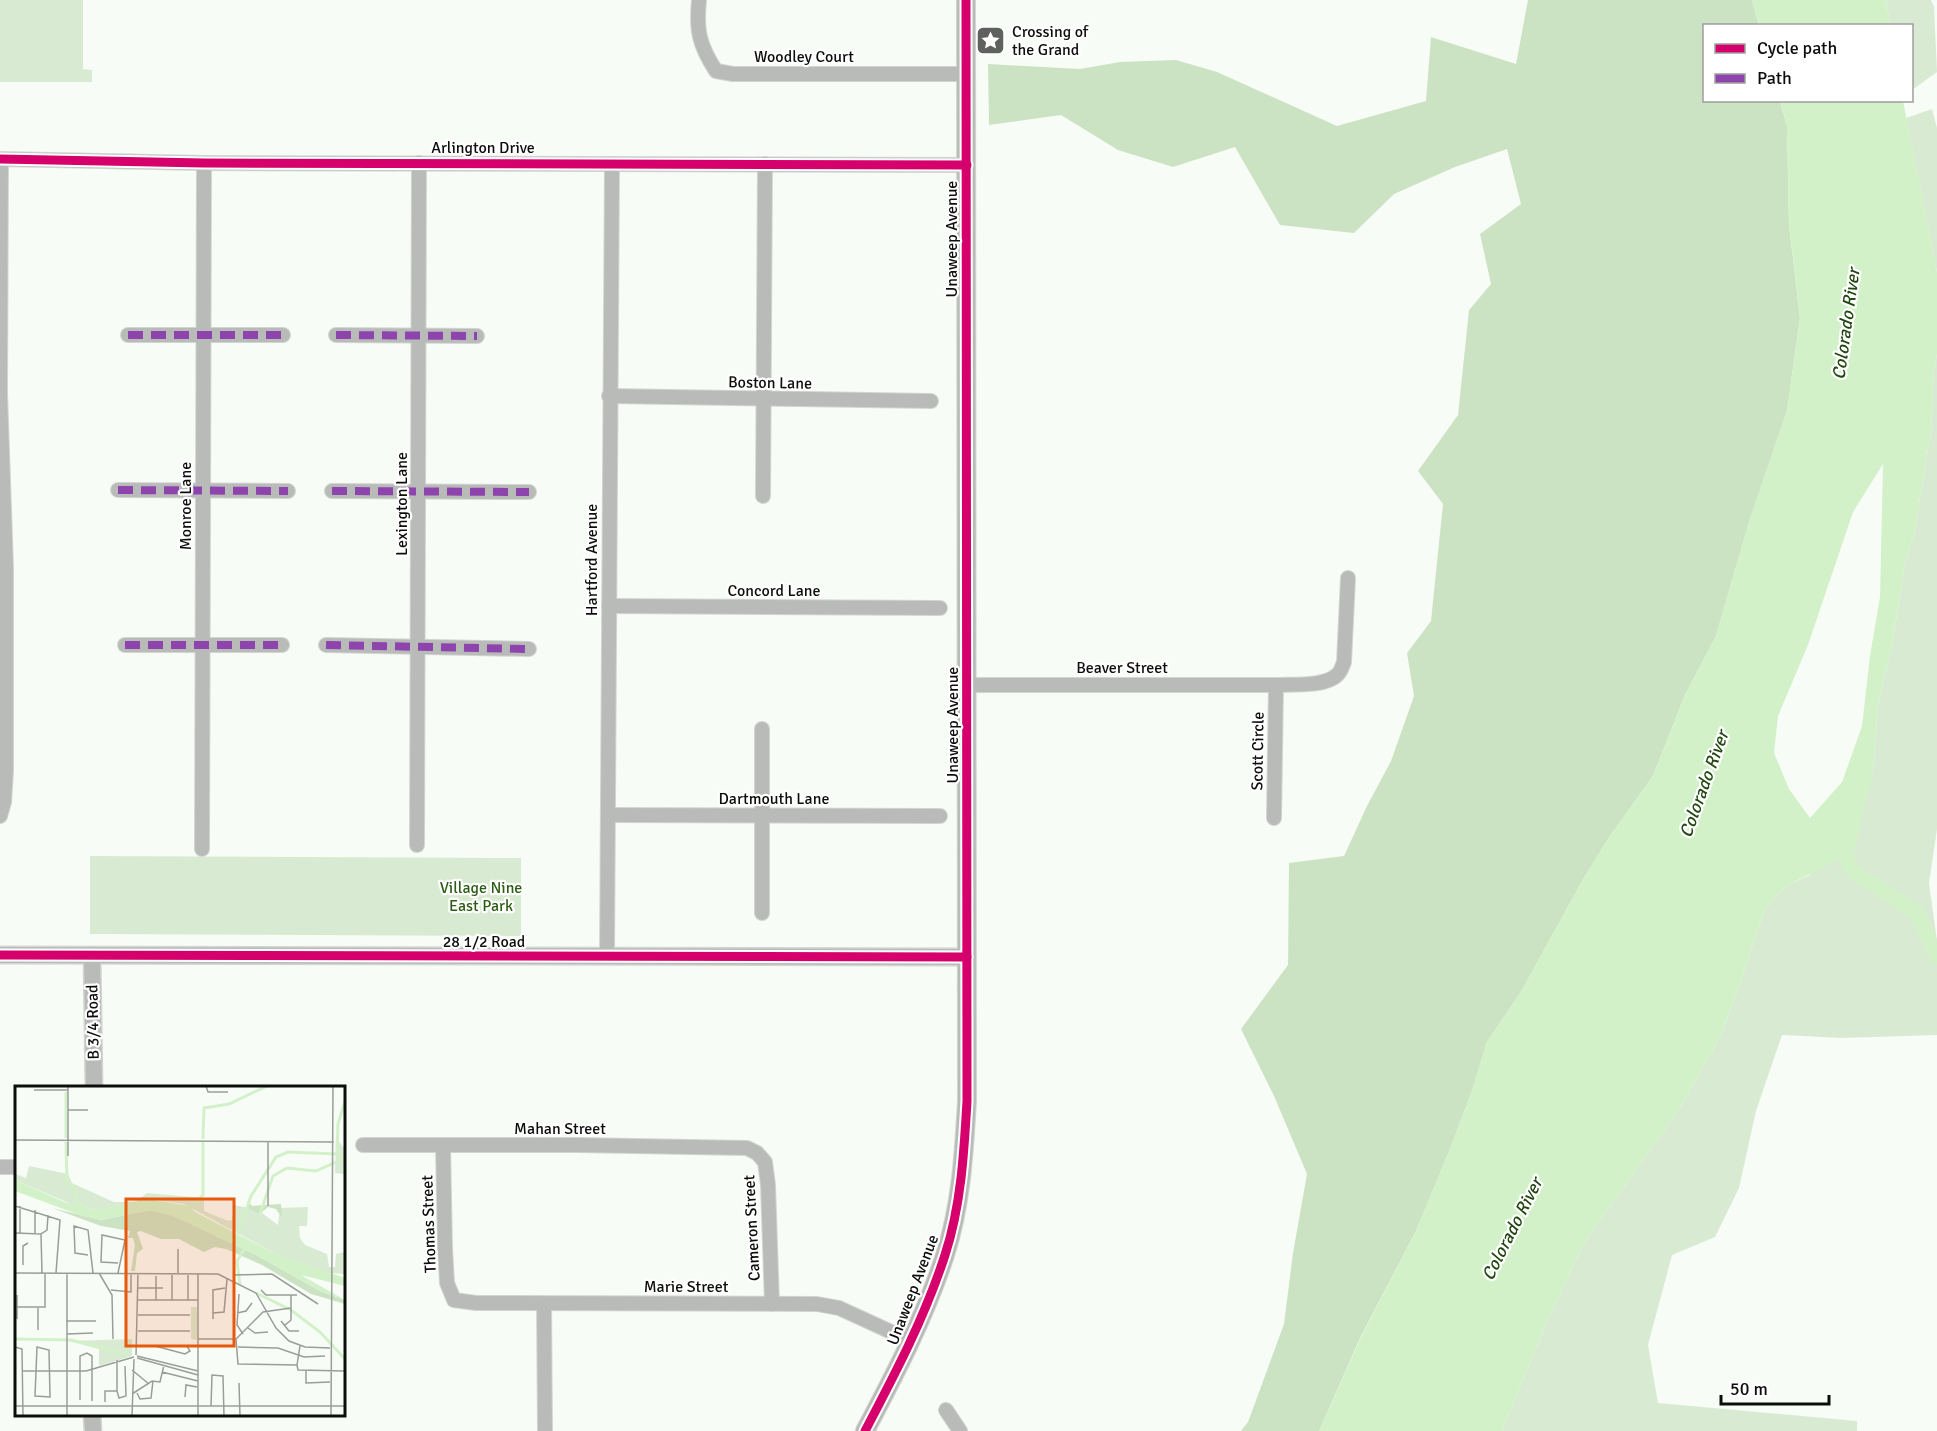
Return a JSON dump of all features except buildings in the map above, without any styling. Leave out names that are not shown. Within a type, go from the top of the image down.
[{"type":"main road","name":"Unaweep Avenue","points":[[865,1431],[911,1341],[945,1254],[956,1212],[964,1160],[967,1101],[968,685],[966,0]]},
{"type":"street","name":"Woodley Court","points":[[699,0],[697,21],[704,53],[716,70],[733,74],[966,74]]},
{"type":"street","name":"Arlington Drive","points":[[0,160],[204,163],[967,165]]},
{"type":"street","points":[[0,160],[0,393],[6,592],[6,771],[4,802],[0,816]]},
{"type":"street","name":"Monroe Lane","points":[[202,849],[204,163]]},
{"type":"street","name":"Lexington Lane","points":[[417,845],[419,163]]},
{"type":"street","name":"Hartford Avenue","points":[[607,957],[612,164]]},
{"type":"street","points":[[763,496],[765,164]]},
{"type":"street","points":[[128,335],[283,335]]},
{"type":"street","points":[[336,335],[477,336]]},
{"type":"street","name":"Boston Lane","points":[[609,396],[931,402]]},
{"type":"street","points":[[118,490],[288,491]]},
{"type":"street","points":[[332,491],[529,492]]},
{"type":"street","name":"Beaver Street","points":[[968,685],[1276,685],[1331,680],[1340,673],[1344,662],[1348,578]]},
{"type":"street","name":"Concord Lane","points":[[609,606],[940,608]]},
{"type":"street","points":[[125,645],[282,645]]},
{"type":"street","points":[[327,645],[529,648]]},
{"type":"street","name":"Scott Circle","points":[[1274,818],[1276,685]]},
{"type":"street","points":[[762,729],[762,913]]},
{"type":"street","name":"Dartmouth Lane","points":[[608,815],[940,816]]},
{"type":"street","name":"28 1/2 Road","points":[[0,956],[967,957]]},
{"type":"street","name":"B 3/4 Road","points":[[92,956],[94,1086]]},
{"type":"street","name":"Mahan Street","points":[[363,1145],[747,1148],[757,1153]]},
{"type":"street","name":"Thomas Street","points":[[444,1146],[447,1283],[454,1300]]},
{"type":"street","name":"Cameron Street","points":[[757,1153],[765,1162],[768,1185],[772,1304]]},
{"type":"street","name":"Marie Street","points":[[454,1300],[476,1303],[544,1304],[817,1304],[839,1308],[911,1341]]},
{"type":"street","points":[[544,1304],[544,1431]]},
{"type":"street","points":[[946,1410],[960,1431]]},
{"type":"street","points":[[92,1416],[93,1431]]},
{"type":"green space","points":[[0,0],[83,0],[83,69],[92,70],[92,82],[0,82]]},
{"type":"green space","points":[[1886,0],[1931,0],[1934,7],[1937,72],[1913,89],[1913,24],[1890,24]]},
{"type":"green space","points":[[1932,109],[1937,128],[1937,272],[1906,118]]},
{"type":"green space","points":[[1937,354],[1937,829],[1929,883],[1937,941],[1937,1035],[1842,1038],[1782,1035],[1756,1111],[1739,1188],[1715,1237],[1672,1255],[1648,1345],[1658,1403],[1857,1421],[1857,1431],[1502,1431],[1547,1322],[1584,1243],[1680,1108],[1721,1035],[1764,911],[1778,894],[1792,883],[1810,875],[1873,772],[1878,704],[1892,645],[1905,564],[1914,534],[1931,431]]},
{"type":"green space","name":"Village Nine East Park","points":[[90,856],[521,858],[521,936],[90,934]]},
{"type":"shaded area","points":[[1528,0],[1752,0],[1759,24],[1703,24],[1703,102],[1780,102],[1787,126],[1789,225],[1800,318],[1787,411],[1749,522],[1716,636],[1685,695],[1653,776],[1608,839],[1521,992],[1487,1042],[1472,1091],[1416,1231],[1361,1336],[1319,1431],[1241,1431],[1248,1422],[1284,1324],[1293,1253],[1307,1174],[1274,1096],[1241,1029],[1288,965],[1289,863],[1344,856],[1391,761],[1414,696],[1407,653],[1431,621],[1443,504],[1418,471],[1458,415],[1469,310],[1491,284],[1480,234],[1521,204],[1507,149],[1455,167],[1394,194],[1354,233],[1280,225],[1235,147],[1173,167],[1118,150],[1061,115],[989,125],[988,64],[1080,69],[1120,62],[1176,60],[1217,72],[1337,126],[1426,101],[1431,37],[1516,64]]},
{"type":"water","points":[[1752,0],[1886,0],[1890,24],[1759,24]]},
{"type":"water","name":"Colorado River","points":[[1780,102],[1903,102],[1937,272],[1937,354],[1931,431],[1914,534],[1905,564],[1892,645],[1878,704],[1873,772],[1854,852],[1792,883],[1778,894],[1764,911],[1721,1035],[1680,1108],[1584,1243],[1547,1322],[1502,1431],[1319,1431],[1361,1337],[1416,1231],[1472,1091],[1487,1042],[1521,992],[1608,839],[1653,776],[1685,695],[1716,636],[1749,522],[1787,411],[1800,318],[1789,225],[1787,126]],"holes":[[[1883,464],[1880,597],[1862,726],[1842,782],[1810,818],[1789,789],[1774,753],[1778,716],[1808,645],[1853,512]]]},
{"type":"waterway","points":[[1846,856],[1852,871],[1916,912],[1937,957]]},
{"type":"marked path","points":[[128,335],[283,335]]},
{"type":"marked path","points":[[336,335],[477,336]]},
{"type":"marked path","points":[[118,490],[288,491]]},
{"type":"marked path","points":[[332,491],[529,492]]},
{"type":"marked path","points":[[125,645],[282,645]]},
{"type":"marked path","points":[[326,645],[529,649]]},
{"type":"cycle path","points":[[865,1431],[919,1323],[945,1255],[955,1218],[965,1140],[967,1101],[966,0]]},
{"type":"cycle path","points":[[0,159],[204,163],[967,165]]},
{"type":"cycle path","points":[[0,955],[967,957]]},
{"type":"place","name":"Crossing of the Grand","points":[[991,41]]}]
